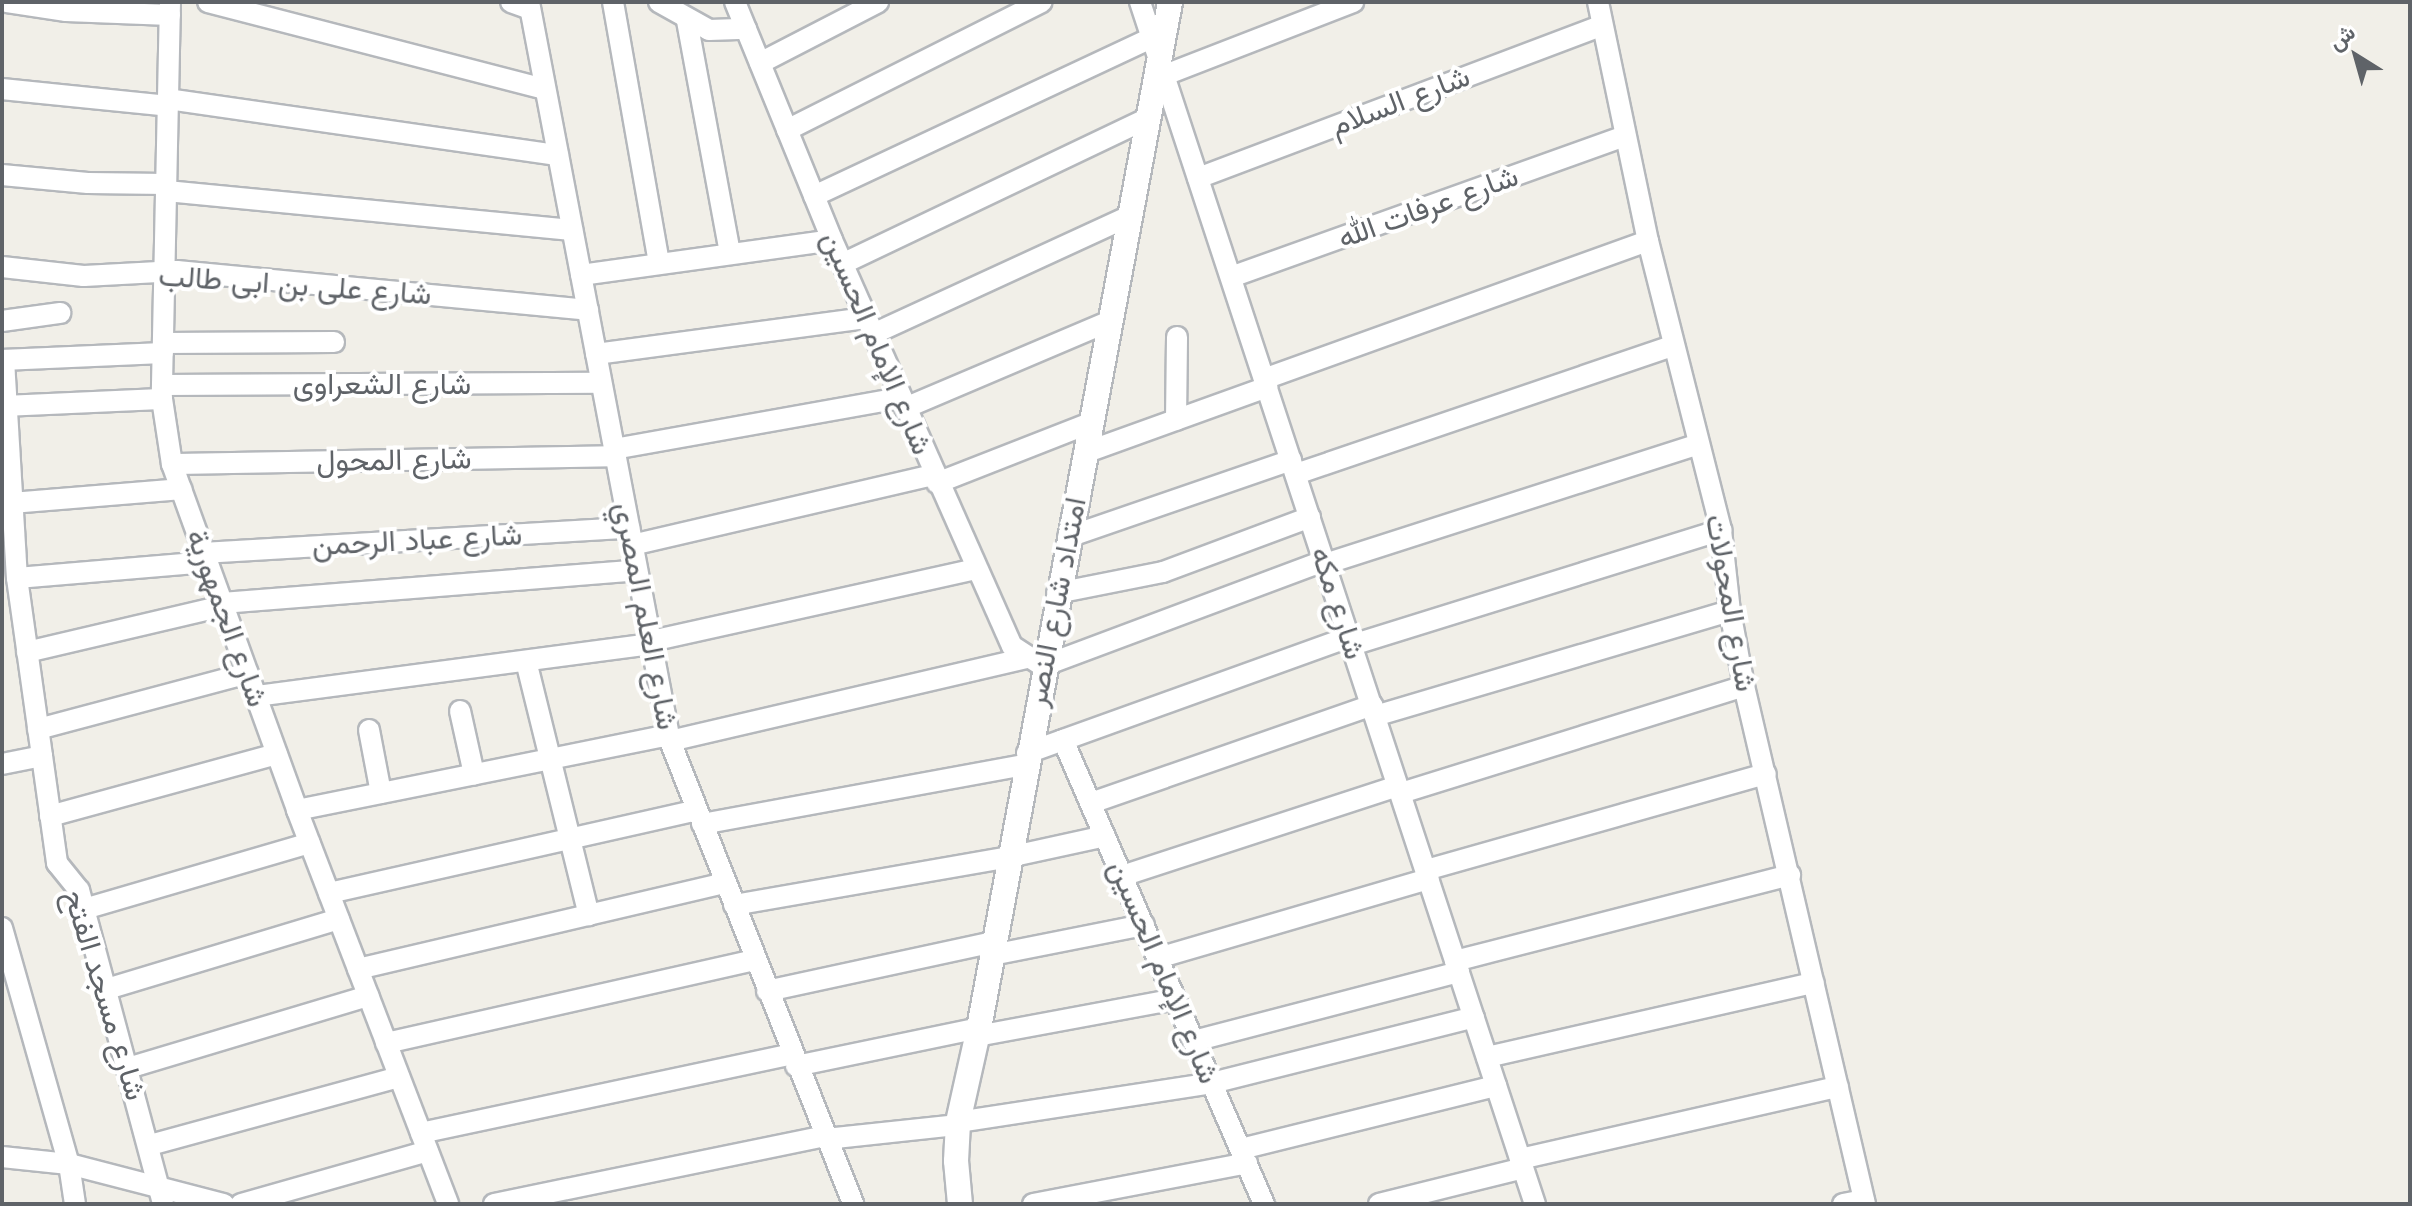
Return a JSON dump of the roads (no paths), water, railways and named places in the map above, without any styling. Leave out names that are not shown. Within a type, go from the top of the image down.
[{"type":"street","points":[[7,2],[66,11],[170,8]]},
{"type":"street","points":[[208,2],[545,89]]},
{"type":"street","points":[[613,2],[659,264]]},
{"type":"street","points":[[659,2],[687,21],[709,30],[743,11]]},
{"type":"street","points":[[760,63],[878,2]]},
{"type":"street","points":[[787,130],[1042,2]]},
{"type":"street","name":"شارع مكه","points":[[1140,2],[1535,1204]]},
{"type":"street","name":"امتداد شارع النصر","points":[[960,1204],[956,1161],[958,1124],[978,1032],[1026,759],[1035,662],[1057,593],[1170,2]]},
{"type":"street","points":[[814,196],[1159,57],[1353,2]]},
{"type":"street","name":"شارع المحولات","points":[[1598,2],[1648,241],[1721,530],[1730,611],[1744,686],[1865,1202]]},
{"type":"street","name":"شارع العلم المصري","points":[[523,4],[545,89],[669,738],[853,1204]]},
{"type":"street","name":"شارع الجمهورية","points":[[170,8],[162,392],[172,464],[297,810],[448,1204]]},
{"type":"street","name":"شارع الإمام الحسين","points":[[743,11],[760,63],[842,264],[1002,631],[1012,646],[1035,662]]},
{"type":"street","points":[[687,21],[730,254]]},
{"type":"street","name":"شارع السلام","points":[[1198,178],[1602,25]]},
{"type":"street","points":[[2,89],[168,102],[558,155]]},
{"type":"street","points":[[842,264],[1150,117]]},
{"type":"street","name":"شارع عرفات الله","points":[[1231,277],[1625,136]]},
{"type":"street","points":[[2,175],[166,188],[572,230]]},
{"type":"street","points":[[596,354],[869,326],[1130,216]]},
{"type":"street","points":[[581,275],[832,240]]},
{"type":"street","points":[[1084,453],[1648,241]]},
{"type":"street","name":"شارع على بن ابى طالب","points":[[2,267],[84,276],[164,272],[588,310]]},
{"type":"street","points":[[2,321],[60,313]]},
{"type":"street","name":"شارع المحول","points":[[172,464],[615,453],[903,403],[1110,321]]},
{"type":"street","points":[[1176,420],[1177,337]]},
{"type":"street","points":[[3,360],[163,348],[334,342]]},
{"type":"street","points":[[1068,537],[1673,346]]},
{"type":"street","name":"شارع مسجد الفتح","points":[[3,360],[17,578],[57,863],[76,883],[163,1196]]},
{"type":"street","name":"شارع الشعراوى","points":[[6,406],[162,392],[601,383]]},
{"type":"street","name":"شارع عباد الرحمن","points":[[17,578],[206,557],[631,536],[936,479],[1090,423]]},
{"type":"street","points":[[297,810],[669,738],[1035,662],[1325,562],[1698,444]]},
{"type":"street","points":[[12,503],[181,489]]},
{"type":"street","points":[[1057,593],[1163,572],[1310,517]]},
{"type":"street","points":[[329,893],[570,838],[1026,759],[1063,740],[1350,641],[1721,530]]},
{"type":"street","points":[[256,696],[651,643],[975,569]]},
{"type":"street","points":[[27,652],[223,604],[637,570]]},
{"type":"street","points":[[1091,803],[1373,710],[1730,611]]},
{"type":"street","points":[[526,661],[589,915]]},
{"type":"street","points":[[38,729],[248,673]]},
{"type":"street","points":[[1122,876],[1744,686]]},
{"type":"street","points":[[460,711],[474,774]]},
{"type":"street","points":[[369,730],[381,793]]},
{"type":"street","name":"شارع الإمام الحسين","points":[[1063,740],[1264,1204]]},
{"type":"street","points":[[50,816],[277,754]]},
{"type":"street","points":[[2,764],[42,756]]},
{"type":"street","points":[[1158,958],[1427,874],[1766,774]]},
{"type":"street","points":[[734,905],[1009,857],[1105,836]]},
{"type":"street","points":[[84,909],[310,843]]},
{"type":"street","points":[[1194,1041],[1790,875]]},
{"type":"street","points":[[358,969],[725,883]]},
{"type":"street","points":[[107,989],[339,919]]},
{"type":"street","points":[[767,991],[993,948],[1144,925]]},
{"type":"street","points":[[2,928],[69,1164],[75,1204]]},
{"type":"street","points":[[386,1043],[755,960]]},
{"type":"street","points":[[1487,1057],[1814,983]]},
{"type":"street","points":[[128,1068],[368,996]]},
{"type":"street","points":[[241,1204],[424,1142],[794,1060],[1176,999]]},
{"type":"street","points":[[494,1204],[825,1137],[958,1124],[1212,1083],[1474,1017]]},
{"type":"street","points":[[150,1145],[399,1077]]},
{"type":"street","points":[[1033,1204],[1244,1156],[1496,1086]]},
{"type":"street","points":[[1379,1204],[1522,1164],[1838,1087]]},
{"type":"street","points":[[2,1157],[69,1164],[163,1196],[224,1204]]},
{"type":"street","points":[[1843,1204],[1865,1202]]}]
